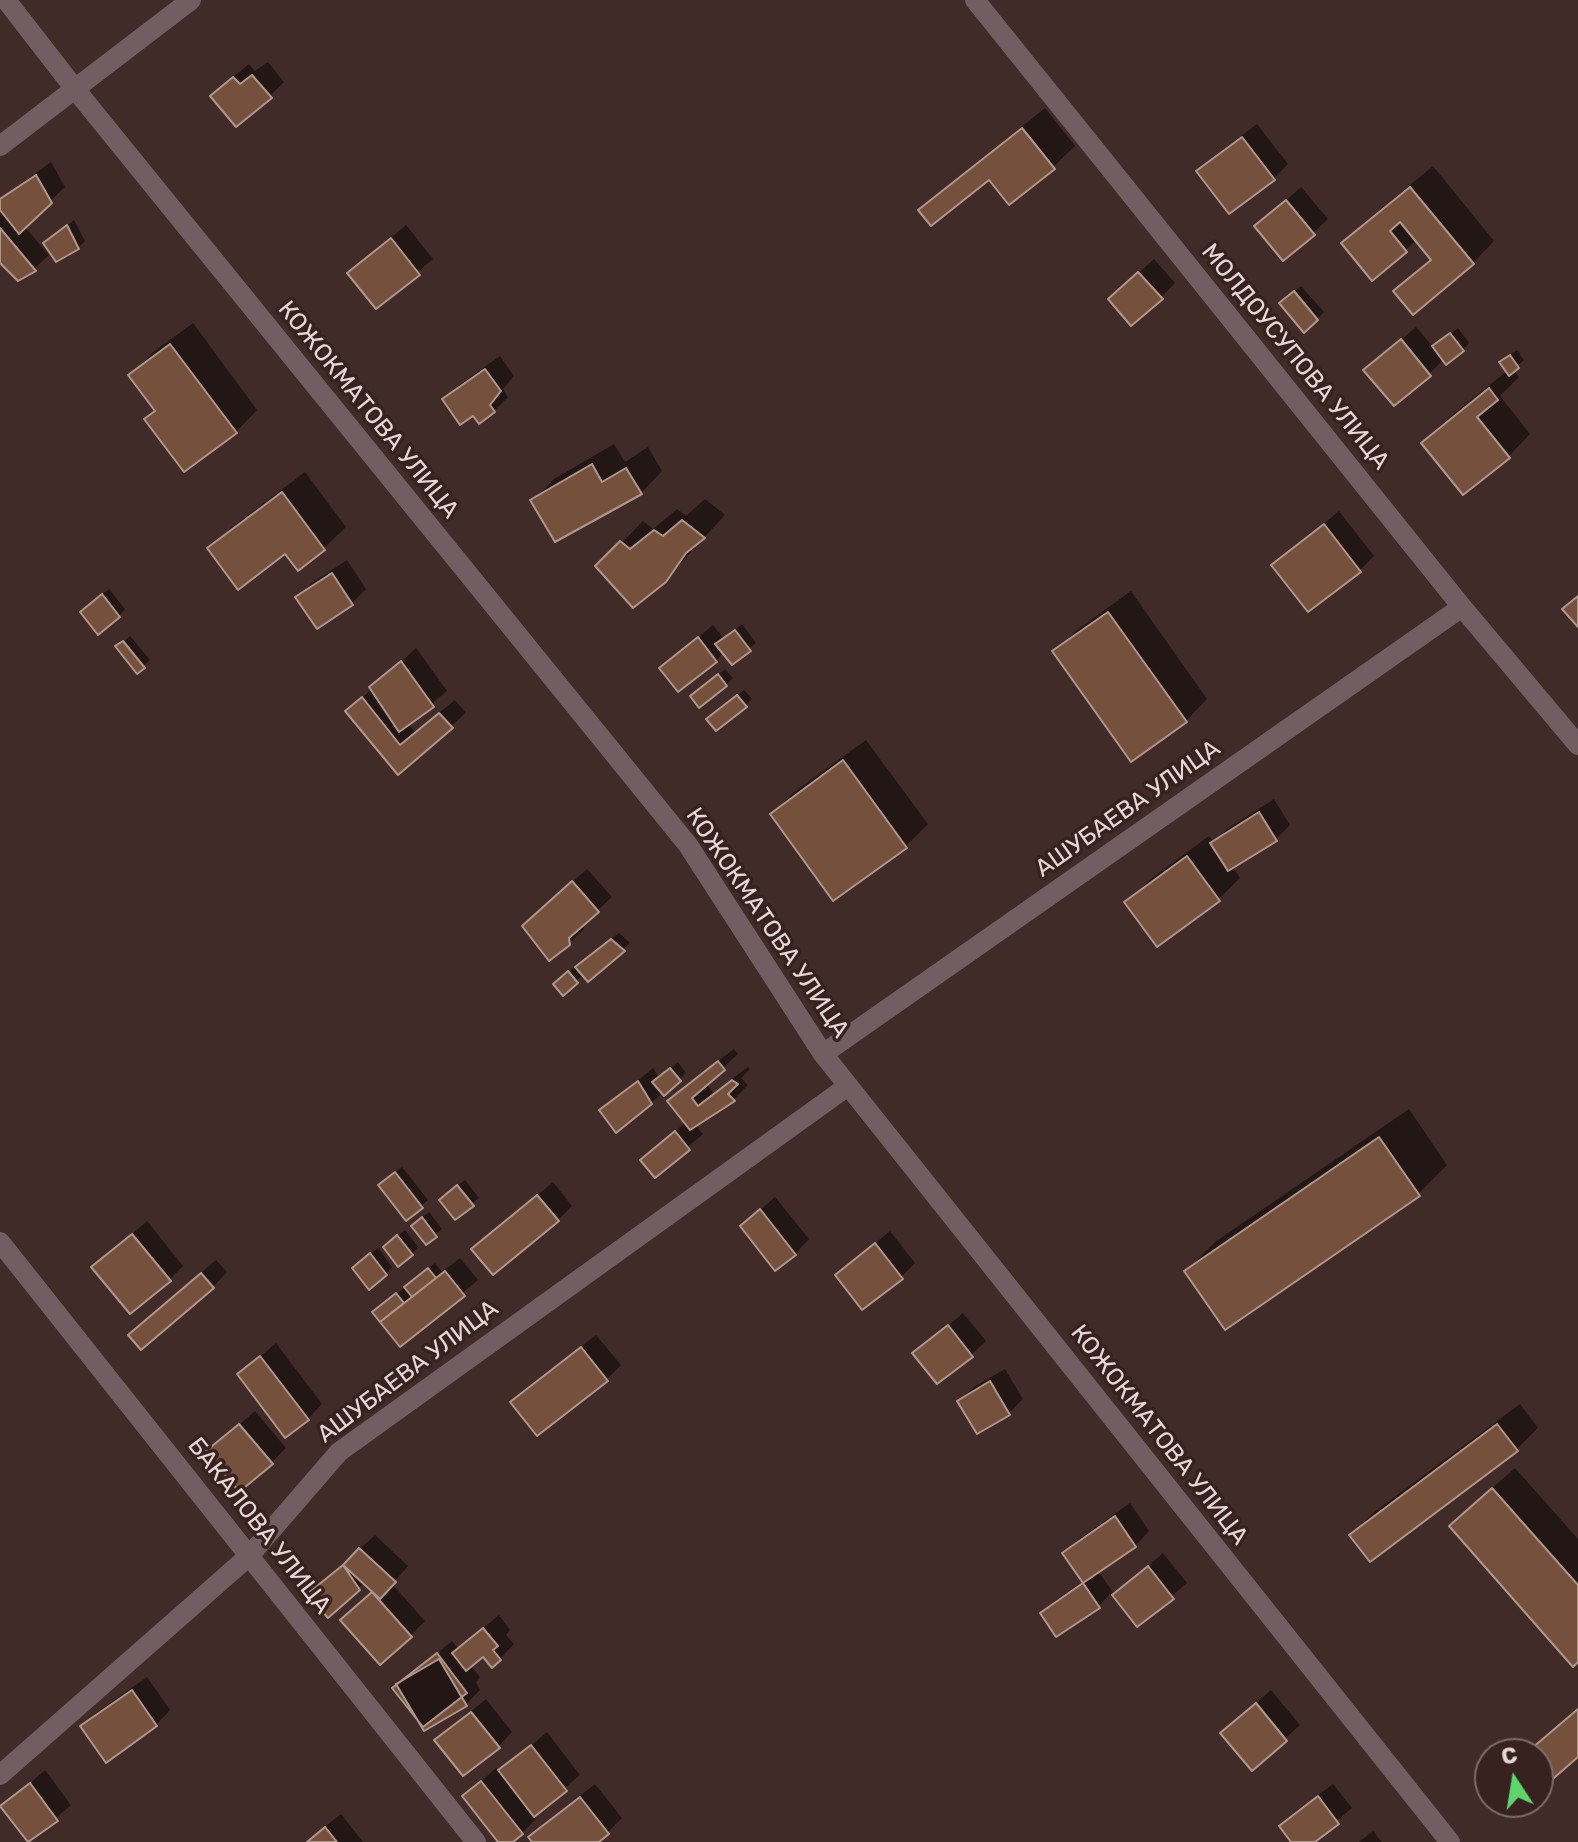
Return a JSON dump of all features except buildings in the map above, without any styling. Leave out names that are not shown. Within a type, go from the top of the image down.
[{"type":"street","name":"КОЖОКМАТОВА УЛИЦА","points":[[6,0],[688,845],[823,1054],[1450,1842]]},
{"type":"street","points":[[0,146],[191,0]]},
{"type":"street","name":"МОЛДОУСУПОВА УЛИЦА","points":[[975,0],[1462,607],[1578,745]]},
{"type":"street","name":"АШУБАЕВА УЛИЦА","points":[[823,1054],[1462,607]]},
{"type":"street","name":"АШУБАЕВА УЛИЦА","points":[[0,1775],[249,1556],[339,1452],[848,1086]]},
{"type":"street","name":"БАКАЛОВА УЛИЦА","points":[[0,1242],[476,1842]]}]
